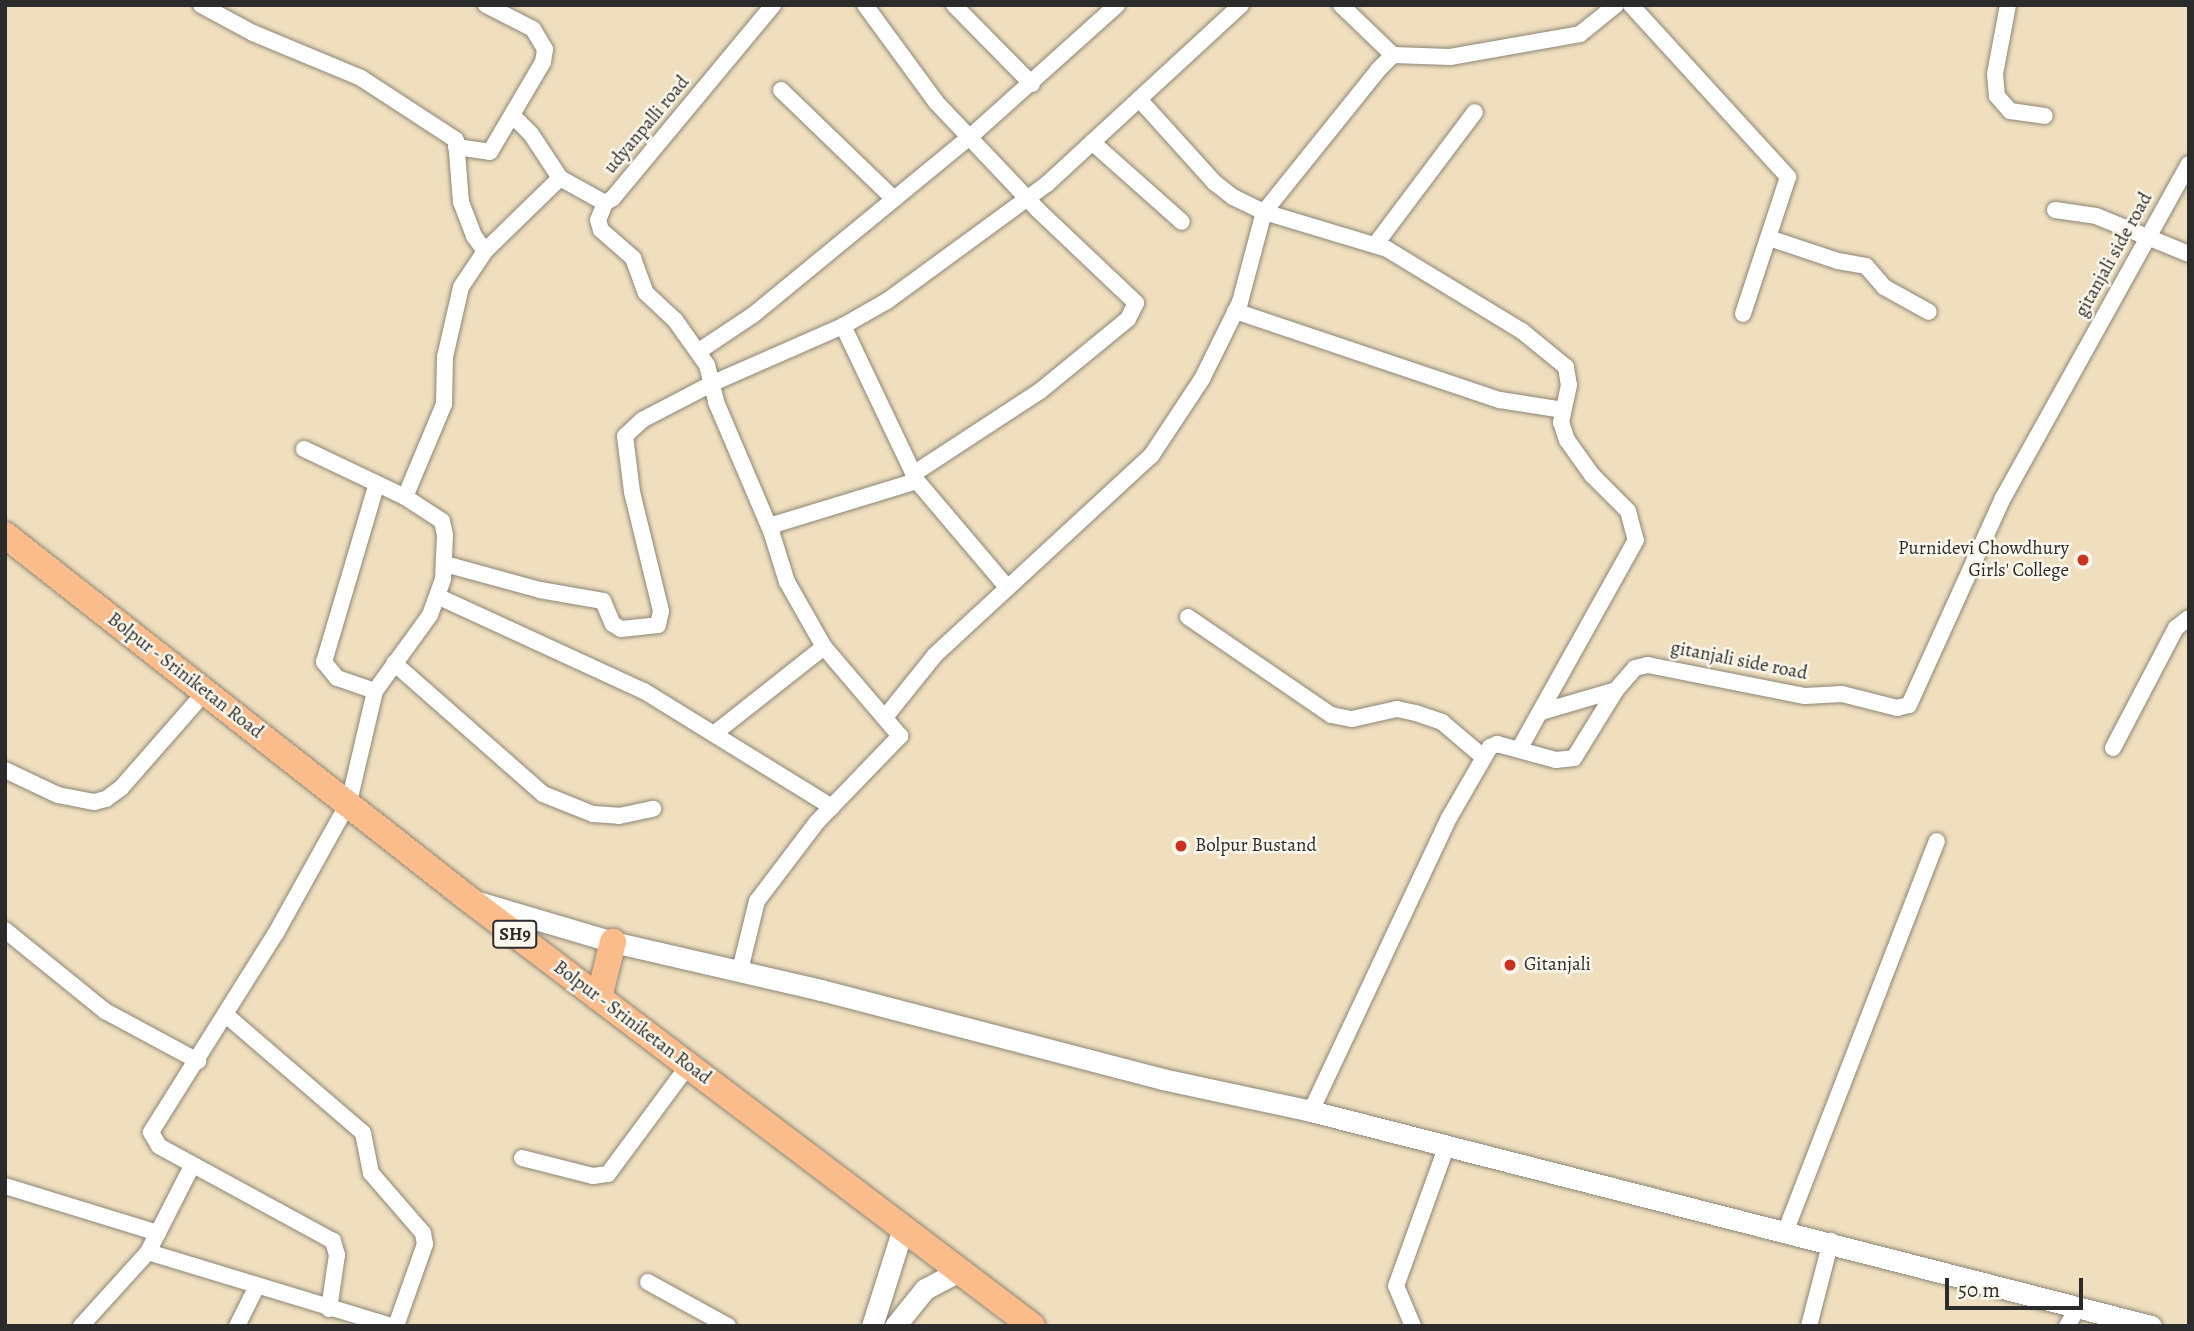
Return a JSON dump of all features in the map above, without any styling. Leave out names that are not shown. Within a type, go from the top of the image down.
[{"type":"main road","name":"Bolpur - Sriniketan Road","points":[[5,535],[349,802],[470,900],[1032,1326]]},
{"type":"main road","points":[[599,998],[612,942]]},
{"type":"street","points":[[201,5],[253,33],[361,78],[456,140],[461,202],[474,236],[485,251]]},
{"type":"street","points":[[456,148],[490,152],[513,116],[545,49],[533,29],[486,5]]},
{"type":"street","name":"udyanpalli road","points":[[560,178],[604,203],[773,5]]},
{"type":"street","points":[[771,531],[776,524],[915,478],[1040,391],[1136,308],[1133,298],[1027,197],[936,102],[865,5]]},
{"type":"street","points":[[954,5],[1032,84]]},
{"type":"street","points":[[699,351],[753,315],[971,136],[1117,5]]},
{"type":"street","points":[[445,564],[540,590],[603,601],[613,624],[621,629],[658,625],[661,611],[632,492],[625,436],[642,420],[713,383],[843,326],[887,301],[1027,197],[1092,142],[1241,5]]},
{"type":"street","points":[[1341,5],[1393,55],[1450,57],[1540,44],[1580,34],[1616,5]]},
{"type":"street","points":[[1631,5],[1782,166],[1787,189],[1743,314]]},
{"type":"street","points":[[2008,5],[1995,74],[1997,96],[2010,111],[2045,116]]},
{"type":"street","points":[[886,716],[935,656],[1151,456],[1202,379],[1235,311],[1264,212],[1393,55]]},
{"type":"street","points":[[781,90],[894,199]]},
{"type":"street","points":[[1139,99],[1215,183],[1264,212],[1375,245],[1447,282],[1553,353],[1569,375],[1563,410],[1567,440],[1592,475],[1628,510],[1636,540],[1519,749]]},
{"type":"street","points":[[1375,245],[1475,112]]},
{"type":"street","points":[[405,497],[444,404],[450,318],[461,287],[485,251],[560,178],[531,134],[513,116]]},
{"type":"street","points":[[1092,142],[1182,222]]},
{"type":"street","name":"gitanjali side road","points":[[1482,756],[1497,744],[1556,760],[1574,758],[1616,690],[1636,668],[1648,665],[1805,696],[1842,694],[1897,708],[1909,705],[2003,498],[2189,164]]},
{"type":"street","points":[[604,203],[598,220],[601,230],[633,258],[646,293],[675,320],[699,351],[748,483],[771,531],[787,582],[824,647],[899,731],[897,744],[832,807],[757,901],[740,970]]},
{"type":"street","points":[[2055,210],[2095,216],[2149,235],[2189,254]]},
{"type":"street","points":[[1769,238],[1838,261],[1866,266],[1884,287],[1929,312]]},
{"type":"street","points":[[1235,311],[1500,400],[1563,410]]},
{"type":"street","points":[[843,326],[915,478],[1007,587]]},
{"type":"street","points":[[304,449],[376,486],[405,497],[442,521],[445,564],[437,596],[420,631],[375,691],[349,802],[226,1015],[151,1132],[159,1146],[192,1166],[332,1241],[337,1255],[329,1310]]},
{"type":"street","points":[[375,691],[337,678],[324,662],[376,486]]},
{"type":"street","points":[[437,596],[598,668],[715,733],[832,807]]},
{"type":"street","points":[[1188,617],[1331,715],[1352,719],[1397,709],[1416,713],[1442,722],[1482,756],[1311,1111]]},
{"type":"street","points":[[2113,748],[2176,628],[2189,618]]},
{"type":"street","points":[[715,733],[824,647]]},
{"type":"street","points":[[394,663],[543,794],[593,814],[619,816],[653,809]]},
{"type":"street","points":[[1541,712],[1616,690]]},
{"type":"street","points":[[5,770],[58,795],[94,802],[106,799],[205,692]]},
{"type":"street","points":[[1786,1230],[1937,841]]},
{"type":"street","points":[[470,900],[612,942],[740,970],[1162,1079],[1311,1111],[1831,1241],[2072,1317],[2151,1326]]},
{"type":"street","points":[[5,930],[106,1011],[198,1061]]},
{"type":"street","points":[[5,1186],[257,1286],[354,1321],[393,1326],[425,1244],[423,1233],[371,1173],[363,1133],[226,1015]]},
{"type":"street","points":[[522,1158],[593,1176],[608,1174],[688,1066]]},
{"type":"street","points":[[1413,1326],[1396,1286],[1447,1145]]},
{"type":"street","points":[[81,1326],[153,1243],[192,1166]]},
{"type":"street","points":[[872,1326],[903,1228]]},
{"type":"street","points":[[1809,1326],[1831,1241]]},
{"type":"street","points":[[895,1326],[914,1299],[959,1271]]},
{"type":"street","points":[[648,1282],[728,1326]]},
{"type":"street","points":[[237,1326],[257,1286]]},
{"type":"place","name":"Purnidevi Chowdhury Girls' College","points":[[2083,560]]},
{"type":"place","name":"Bolpur Bustand","points":[[1181,846]]},
{"type":"place","name":"Gitanjali","points":[[1510,965]]}]
